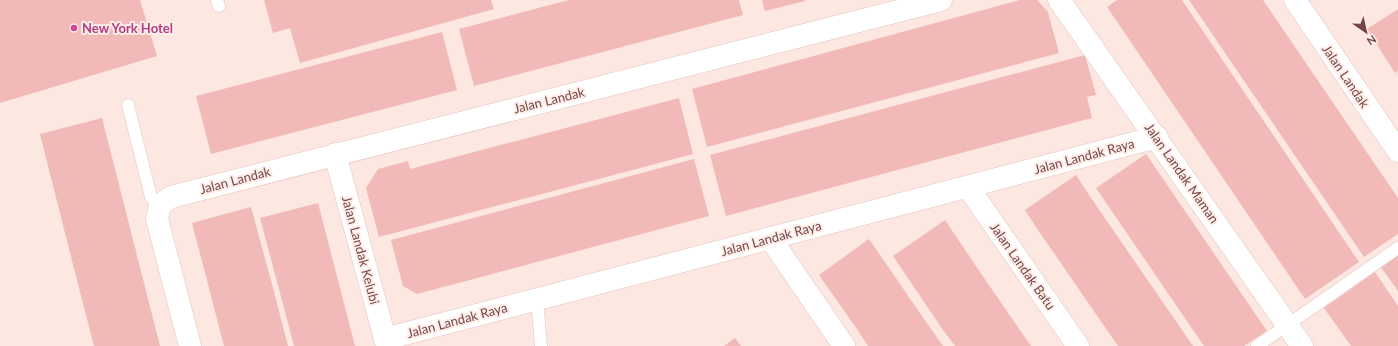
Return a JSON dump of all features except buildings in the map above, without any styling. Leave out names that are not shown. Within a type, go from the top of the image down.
[{"type":"street","name":"Jalan Landak","points":[[160,205],[172,197],[335,154],[941,0]]},
{"type":"street","name":"Jalan Landak Maman","points":[[1059,0],[1157,137],[1302,346]]},
{"type":"street","name":"Jalan Landak","points":[[1294,0],[1398,151]]},
{"type":"street","name":"Jalan Landak Raya","points":[[386,342],[538,299],[1157,137]]},
{"type":"street","name":"Jalan Landak Kelubi","points":[[335,154],[386,342]]},
{"type":"street","name":"Jalan Landak Batu","points":[[968,187],[1078,346]]},
{"type":"street","points":[[160,205],[158,219],[190,346]]},
{"type":"street","points":[[770,238],[844,346]]},
{"type":"lane","points":[[128,105],[151,197],[160,205]]},
{"type":"lane","points":[[1258,346],[1398,248]]},
{"type":"lane","points":[[538,299],[541,346]]},
{"type":"place","name":"New York Hotel","points":[[74,28]]}]
